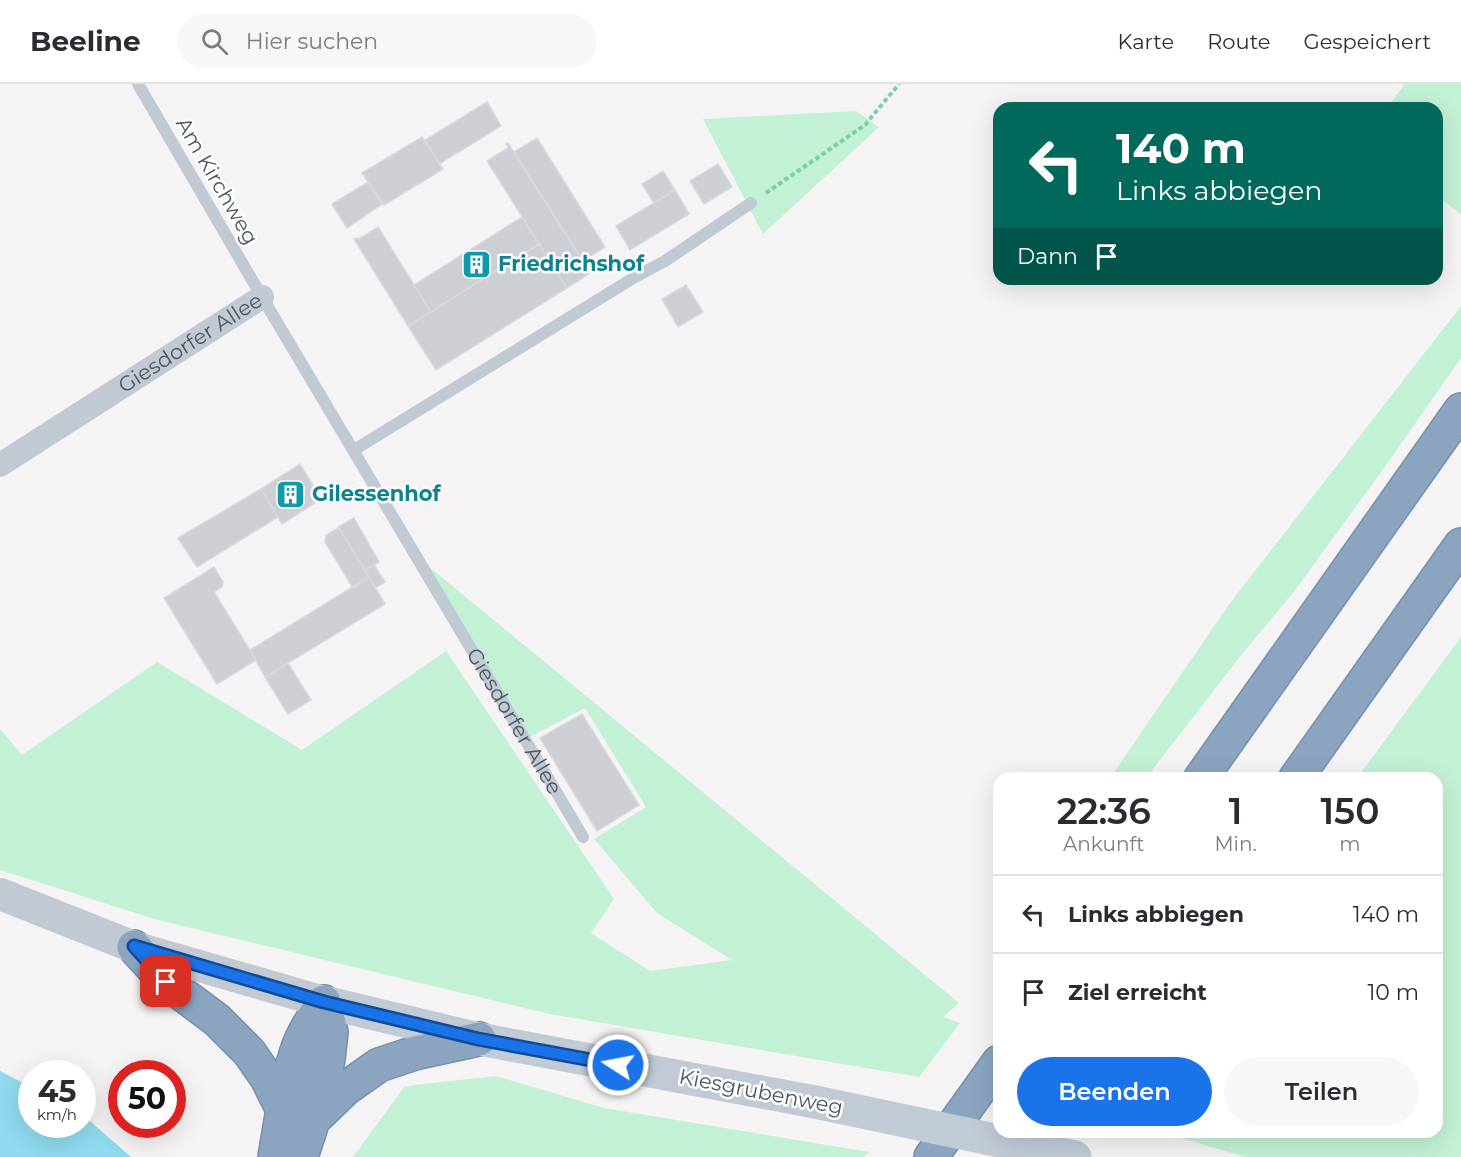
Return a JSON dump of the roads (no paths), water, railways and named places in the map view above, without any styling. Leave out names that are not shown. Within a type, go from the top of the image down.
[{"type":"highway","points":[[1205,772],[1461,411]]},
{"type":"highway","points":[[1300,772],[1461,545]]},
{"type":"highway","points":[[1437,578],[1461,551]]},
{"type":"highway","points":[[134,946],[166,982],[217,1020],[249,1052],[267,1078],[283,1110]]},
{"type":"highway","points":[[275,1157],[297,1051],[308,1026],[324,1002]]},
{"type":"highway","points":[[301,1157],[328,1059],[331,1032],[324,1002]]},
{"type":"highway","points":[[313,1120],[345,1089],[379,1065],[415,1053],[478,1039]]},
{"type":"highway","points":[[931,1157],[993,1070]]},
{"type":"highway","points":[[1028,1157],[1042,1138]]},
{"type":"main road","name":"Kiesgrubenweg","points":[[324,1002],[478,1039],[815,1102],[1075,1157]]},
{"type":"street","name":"Giesdorfer Allee","points":[[0,465],[262,297]]},
{"type":"street","name":"Kiesgrubenweg","points":[[0,894],[134,946],[324,1002]]},
{"type":"lane","name":"Am Kirchweg","points":[[138,84],[262,297]]},
{"type":"lane","points":[[354,450],[635,277],[665,261],[751,203]]},
{"type":"lane","name":"Giesdorfer Allee","points":[[262,297],[583,837]]},
{"type":"water","points":[[0,1071],[18,1080],[18,1138],[96,1138],[96,1126],[131,1157],[0,1157]]},
{"type":"place","name":"Friedrichshof","points":[[477,264]]},
{"type":"place","name":"Gilessenhof","points":[[291,494]]}]
